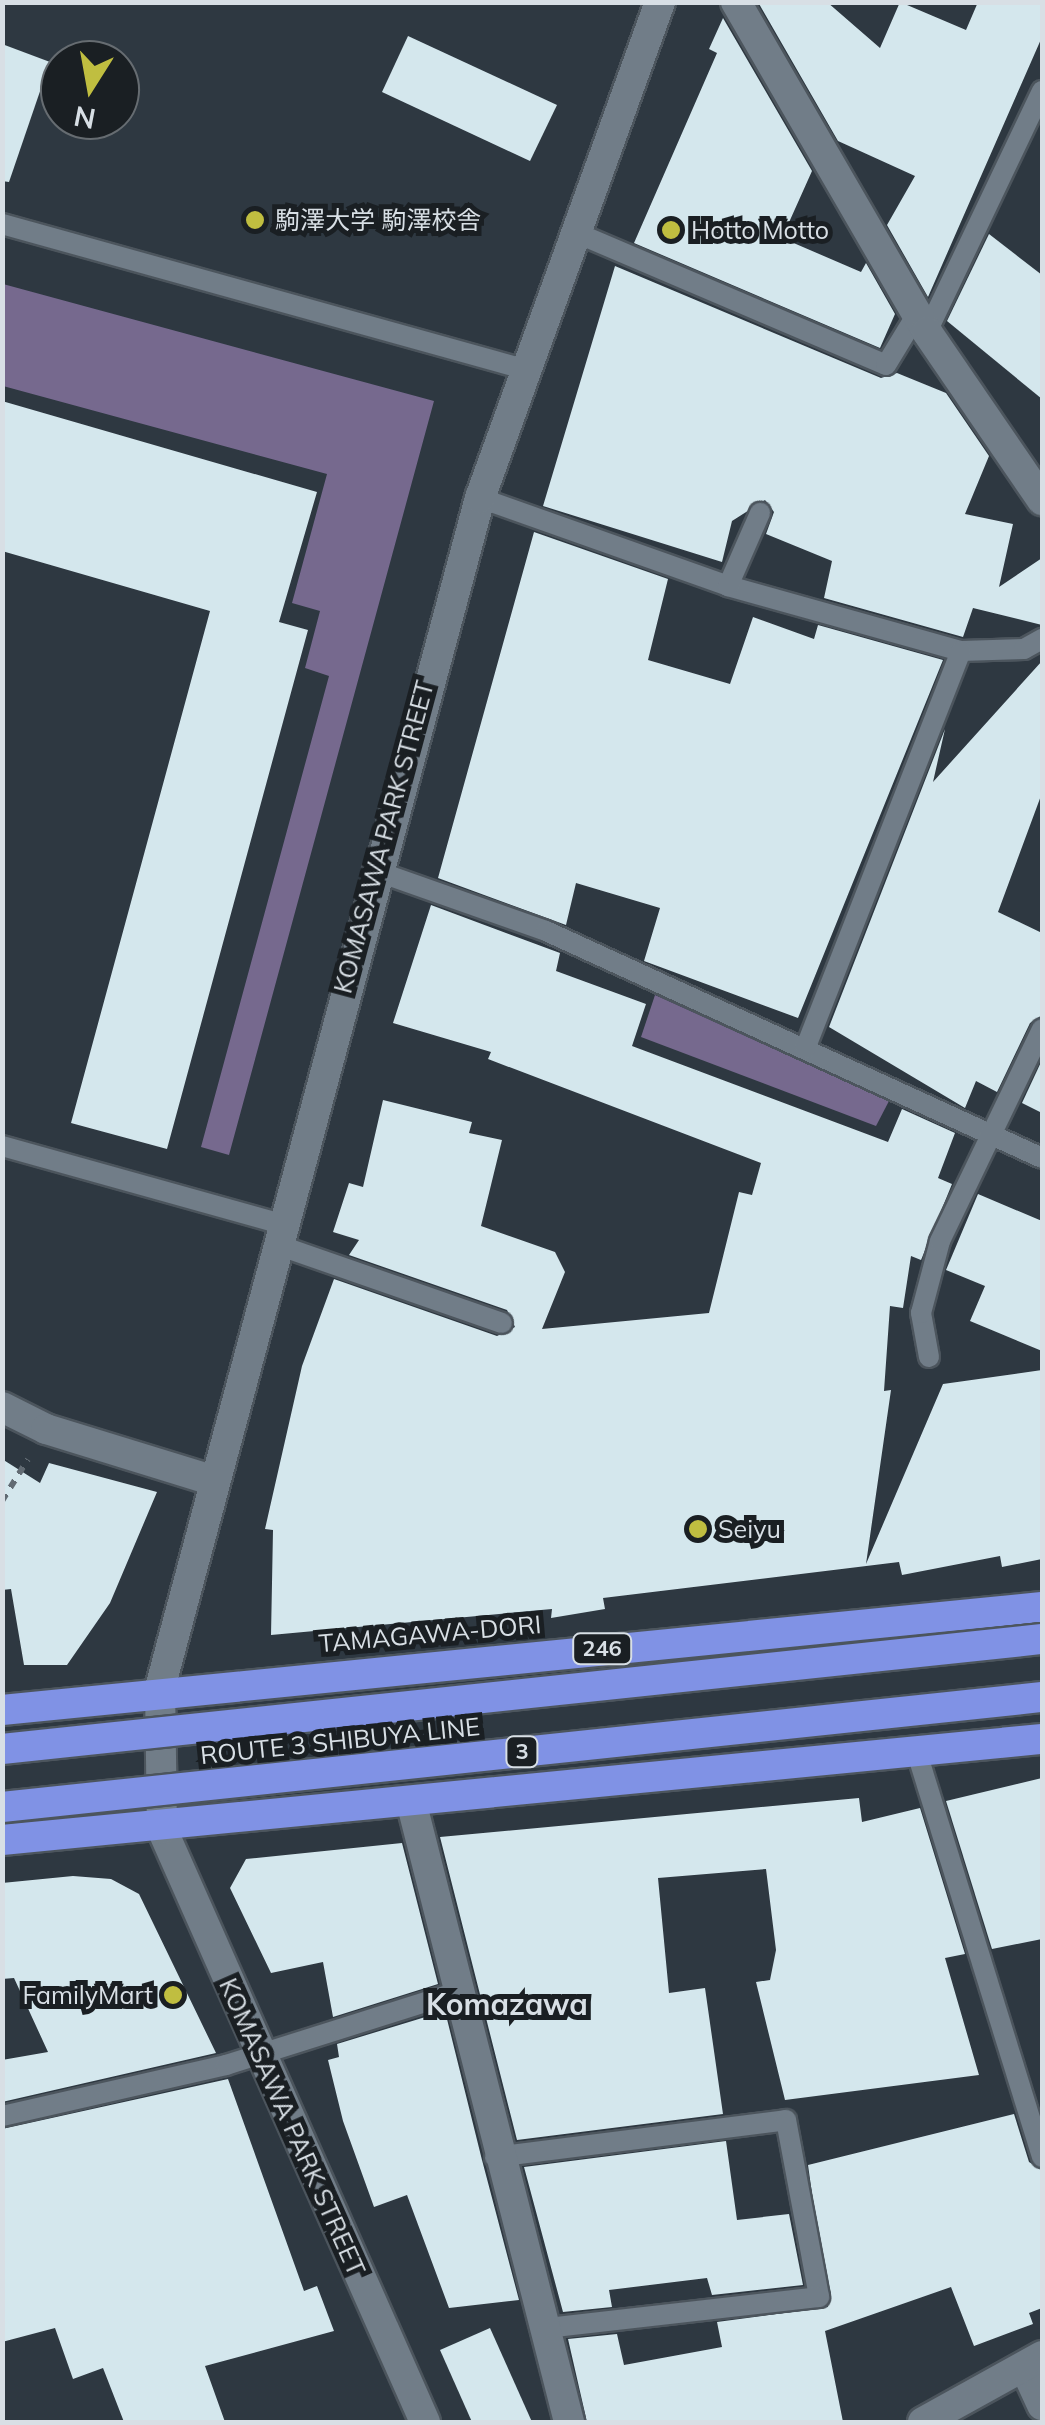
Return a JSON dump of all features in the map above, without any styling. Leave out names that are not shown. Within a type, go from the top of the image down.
[{"type":"highway","name":"TAMAGAWA-DORI","points":[[2,1710],[160,1688],[1042,1607]]},
{"type":"highway","name":"ROUTE 3 SHIBUYA LINE","points":[[2,1748],[1042,1639]]},
{"type":"highway","name":"ROUTE 3 SHIBUYA LINE","points":[[2,1807],[1042,1698]]},
{"type":"highway","points":[[2,1840],[412,1805],[1042,1739]]},
{"type":"street","name":"KOMASAWA PARK STREET","points":[[426,2422],[257,2057],[162,1829],[160,1688],[373,870],[480,498],[572,231],[660,2]]},
{"type":"street","points":[[736,2],[922,323],[1038,494]]},
{"type":"street","points":[[2,1406],[46,1429],[216,1481]]},
{"type":"street","points":[[412,1805],[495,2158],[569,2422]]},
{"type":"street","points":[[923,2422],[1034,2362],[1042,2405]]},
{"type":"lane","points":[[572,231],[886,365],[922,323],[1042,91]]},
{"type":"lane","points":[[2,224],[524,370]]},
{"type":"lane","points":[[480,498],[728,586],[961,650],[1024,649],[1042,639]]},
{"type":"lane","points":[[728,586],[760,514]]},
{"type":"lane","points":[[805,1048],[961,650]]},
{"type":"lane","points":[[373,870],[546,930],[1042,1158]]},
{"type":"lane","points":[[929,1357],[921,1314],[940,1241],[1042,1029]]},
{"type":"lane","points":[[2,1146],[280,1235],[502,1323]]},
{"type":"lane","points":[[917,1754],[1042,2157]]},
{"type":"lane","points":[[2,2116],[257,2057],[456,1993]]},
{"type":"lane","points":[[495,2158],[786,2120],[819,2298],[545,2328]]},
{"type":"shaded area","points":[[3,284],[434,401],[229,1155],[201,1147],[329,676],[305,668],[320,611],[292,603],[327,474],[3,386]]},
{"type":"shaded area","points":[[655,995],[889,1101],[876,1126],[641,1037]]},
{"type":"building","points":[[758,2],[827,2],[880,48],[900,2],[966,30],[978,2],[1042,2],[1042,37],[928,297],[887,225],[915,176],[838,141]]},
{"type":"building","points":[[723,18],[812,171],[782,238],[861,272],[866,263],[895,314],[880,348],[634,243],[717,53],[709,49]]},
{"type":"building","points":[[408,36],[557,105],[530,161],[382,92]]},
{"type":"building","points":[[2,44],[40,58],[40,91],[9,182],[2,181]]},
{"type":"building","points":[[989,234],[1042,275],[1042,399],[947,321]]},
{"type":"building","points":[[615,266],[881,378],[897,373],[946,393],[989,456],[965,514],[1013,524],[999,587],[1042,558],[1042,625],[973,608],[963,637],[824,598],[832,561],[766,534],[774,512],[765,500],[732,521],[722,562],[543,506]]},
{"type":"building","points":[[2,401],[317,492],[279,622],[308,630],[167,1149],[71,1123],[210,611],[2,551]]},
{"type":"building","points":[[534,532],[668,579],[648,660],[730,684],[753,617],[814,639],[818,625],[943,660],[798,1018],[644,961],[660,908],[576,883],[566,925],[438,878]]},
{"type":"building","points":[[1042,661],[1042,793],[998,912],[1042,933],[1042,1015],[1030,1023],[997,1092],[976,1081],[965,1108],[829,1027],[945,729],[933,782]]},
{"type":"building","points":[[431,905],[560,953],[556,971],[646,1004],[632,1046],[888,1142],[902,1109],[955,1133],[938,1178],[952,1184],[921,1260],[911,1256],[903,1308],[890,1306],[884,1391],[891,1390],[866,1564],[943,1384],[1042,1370],[1042,1559],[1002,1567],[1000,1556],[902,1575],[899,1562],[603,1598],[605,1609],[551,1618],[552,1609],[271,1635],[273,1530],[265,1529],[302,1366],[334,1279],[497,1336],[515,1327],[507,1310],[349,1255],[359,1240],[333,1232],[349,1183],[363,1187],[383,1100],[472,1122],[469,1133],[502,1140],[481,1226],[555,1252],[565,1272],[542,1329],[709,1313],[739,1192],[752,1195],[761,1163],[488,1059],[491,1052],[393,1023]]},
{"type":"building","points":[[1042,1060],[1042,1113],[1022,1103]]},
{"type":"building","points":[[978,1194],[1042,1221],[1042,1351],[970,1321],[985,1286],[946,1270]]},
{"type":"building","points":[[2,1459],[40,1483],[49,1463],[157,1492],[110,1603],[67,1665],[24,1665],[11,1589],[2,1590]]},
{"type":"building","points":[[1042,1778],[1042,1939],[992,1949],[946,1801]]},
{"type":"building","points":[[859,1798],[862,1822],[920,1808],[965,1954],[945,1958],[979,2075],[785,2100],[756,1982],[770,1980],[776,1950],[766,1869],[658,1878],[669,1993],[705,1988],[723,2114],[517,2140],[440,1837]]},
{"type":"building","points":[[402,1843],[438,1984],[333,2017],[323,1962],[271,1973],[230,1888],[246,1859]]},
{"type":"building","points":[[73,1876],[111,1879],[139,1894],[216,2053],[2,2102],[2,2060],[48,2052],[14,1978],[2,1979],[2,1883]]},
{"type":"building","points":[[445,2011],[519,2300],[449,2308],[407,2195],[374,2207],[343,2121],[328,2060],[339,2057],[337,2044]]},
{"type":"building","points":[[228,2079],[304,2291],[317,2286],[334,2331],[205,2366],[225,2422],[124,2422],[103,2368],[73,2379],[55,2328],[2,2342],[2,2129]]},
{"type":"building","points":[[1014,2114],[1029,2162],[1042,2170],[1042,2308],[1029,2313],[1033,2324],[974,2346],[951,2287],[825,2331],[843,2422],[587,2422],[568,2339],[617,2334],[624,2365],[722,2347],[717,2322],[828,2307],[808,2165]]},
{"type":"building","points":[[726,2141],[737,2220],[789,2214],[803,2285],[712,2295],[707,2278],[609,2290],[612,2307],[563,2312],[524,2167]]},
{"type":"building","points":[[490,2328],[532,2422],[472,2422],[440,2350]]},
{"type":"place","name":"駒澤大学 駒澤校舎","points":[[255,220]]},
{"type":"place","name":"Hotto Motto","points":[[671,230]]},
{"type":"place","name":"Seiyu","points":[[698,1529]]},
{"type":"place","name":"FamilyMart","points":[[173,1995]]},
{"type":"district","name":"Komazawa","points":[[507,2004]]}]
